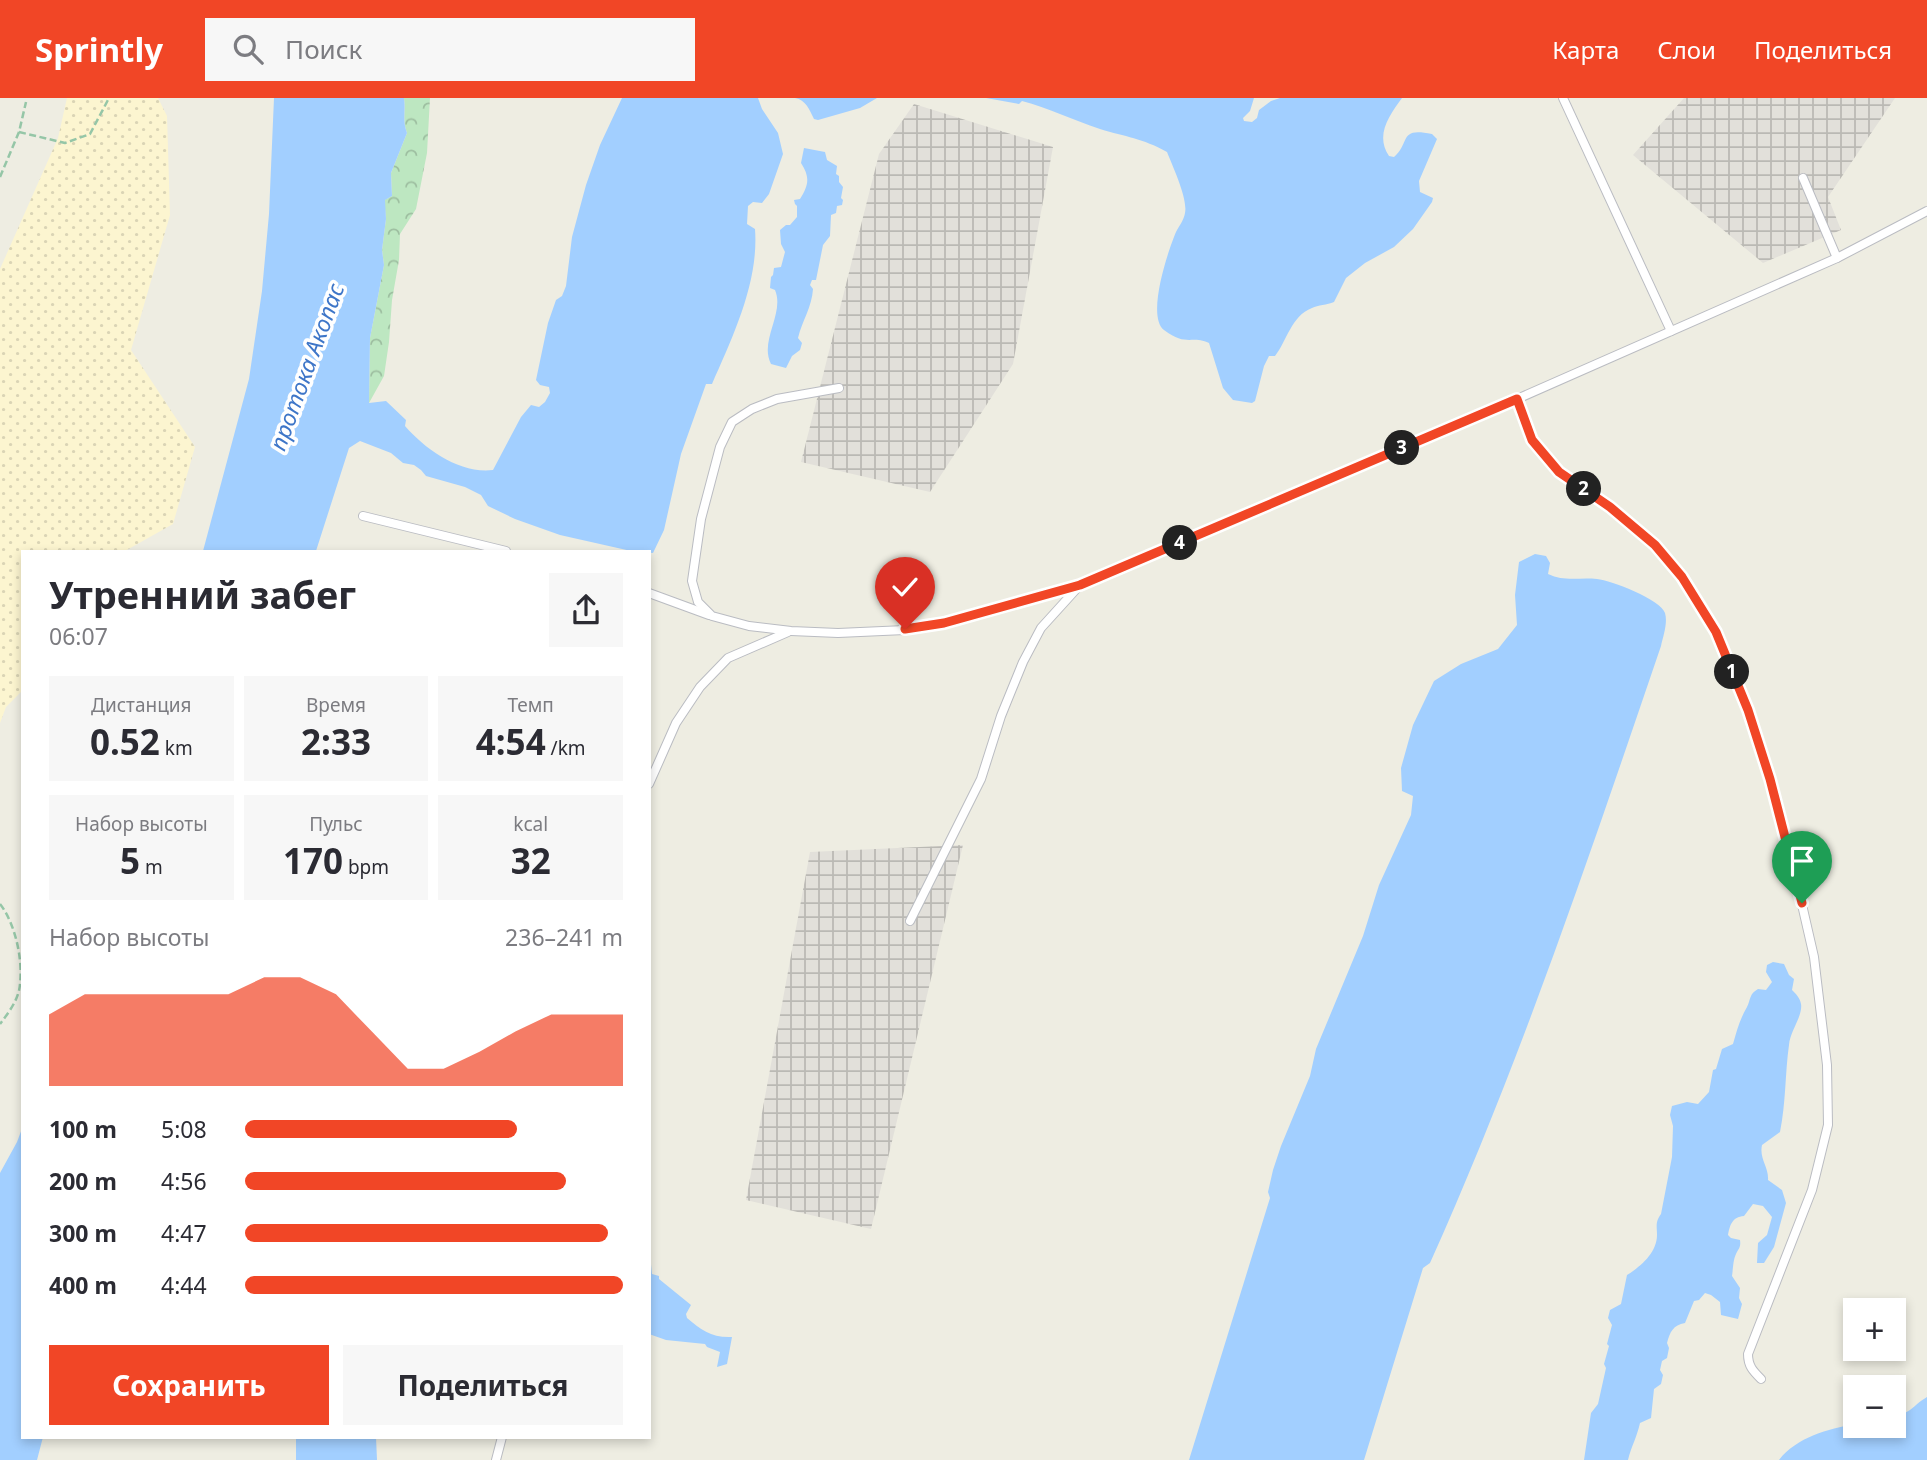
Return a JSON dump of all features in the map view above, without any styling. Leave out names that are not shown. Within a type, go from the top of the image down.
[{"type":"lane","points":[[1563,98],[1671,331]]},
{"type":"lane","points":[[1803,178],[1837,258]]},
{"type":"lane","points":[[651,594],[712,616],[750,626],[838,633],[905,629],[944,623],[1080,585],[1517,399],[1837,258],[1927,211]]},
{"type":"lane","points":[[712,616],[698,601],[692,581],[720,447],[732,422],[752,409],[777,399],[839,388]]},
{"type":"lane","points":[[1517,399],[1532,440],[1559,472],[1610,507],[1655,545],[1689,588],[1716,632],[1748,710],[1789,848],[1814,957],[1827,1065],[1828,1125],[1812,1190],[1748,1354],[1752,1370],[1761,1379]]},
{"type":"lane","points":[[363,516],[502,550]]},
{"type":"lane","points":[[910,921],[981,779],[1001,716],[1023,662],[1041,628],[1080,585]]},
{"type":"lane","points":[[651,779],[676,723],[700,687],[728,658],[791,631]]},
{"type":"lane","points":[[496,1460],[501,1439]]},
{"type":"path","points":[[19,132],[65,143],[90,134],[109,98]]},
{"type":"path","points":[[0,177],[19,132],[26,102]]},
{"type":"path","points":[[0,904],[11,921],[17,943],[20,984],[16,999],[0,1024]]},
{"type":"shaded area","points":[[1684,98],[1895,98],[1828,197],[1841,230],[1763,263],[1633,155]]},
{"type":"shaded area","points":[[914,104],[1053,147],[1013,364],[930,492],[801,462],[879,154]]},
{"type":"shaded area","points":[[963,845],[871,1229],[746,1200],[810,852]]},
{"type":"green space","points":[[404,98],[430,98],[427,153],[416,209],[400,234],[384,376],[369,403],[370,338],[384,265],[384,200],[392,196],[391,173],[407,133]]},
{"type":"sand","points":[[67,98],[158,98],[167,116],[170,215],[131,350],[195,447],[173,524],[127,550],[21,550],[21,692],[6,707],[0,723],[0,269],[58,138]]},
{"type":"water","name":"протока Акопас","points":[[274,98],[404,98],[407,133],[391,173],[392,196],[385,200],[386,219],[382,250],[384,265],[370,338],[369,403],[386,401],[406,420],[405,426],[423,444],[444,459],[468,468],[493,470],[521,417],[531,405],[539,407],[550,393],[549,387],[540,385],[536,380],[548,323],[556,300],[562,296],[566,286],[572,237],[586,185],[600,145],[622,98],[758,98],[778,133],[783,154],[769,194],[762,203],[753,202],[748,206],[747,224],[755,229],[749,289],[712,384],[706,384],[681,454],[664,530],[653,553],[651,550],[627,550],[560,535],[515,519],[488,506],[481,495],[465,487],[426,476],[414,465],[403,463],[391,453],[360,441],[349,448],[316,550],[203,550],[249,379],[262,291],[269,214]]},
{"type":"water","points":[[795,98],[877,98],[860,108],[818,120],[814,119],[805,103]]},
{"type":"water","points":[[986,98],[1254,98],[1250,111],[1243,118],[1244,121],[1252,122],[1257,118],[1259,110],[1280,98],[1402,98],[1385,126],[1385,148],[1389,156],[1394,157],[1410,134],[1432,134],[1437,139],[1419,181],[1420,192],[1433,198],[1413,229],[1394,247],[1365,263],[1346,278],[1334,302],[1312,308],[1299,317],[1275,356],[1269,356],[1255,401],[1252,403],[1233,400],[1223,388],[1209,343],[1178,338],[1164,330],[1159,323],[1157,311],[1160,283],[1185,207],[1167,152],[1022,101],[1019,104]]},
{"type":"water","points":[[804,148],[825,152],[827,160],[837,166],[836,174],[843,187],[843,200],[842,205],[837,206],[836,213],[831,215],[830,236],[823,245],[816,280],[812,280],[810,285],[813,289],[812,296],[798,338],[802,343],[800,350],[792,356],[786,368],[771,364],[768,355],[777,308],[775,290],[770,288],[774,268],[781,267],[785,252],[781,244],[780,230],[790,225],[797,217],[794,200],[800,199],[807,185],[806,173],[801,163]]},
{"type":"water","points":[[1535,554],[1546,556],[1550,563],[1548,574],[1566,579],[1604,580],[1655,602],[1665,613],[1665,630],[1608,802],[1524,1035],[1463,1188],[1430,1263],[1423,1268],[1364,1460],[1189,1460],[1270,1198],[1268,1192],[1281,1146],[1310,1076],[1316,1049],[1363,936],[1379,885],[1411,815],[1413,796],[1402,791],[1401,768],[1413,725],[1434,681],[1461,664],[1498,649],[1517,625],[1515,595],[1519,562]]},
{"type":"water","points":[[1773,962],[1784,964],[1794,979],[1792,990],[1801,1004],[1790,1040],[1780,1132],[1762,1145],[1768,1180],[1782,1190],[1786,1203],[1774,1247],[1764,1263],[1757,1263],[1758,1243],[1767,1235],[1772,1217],[1763,1206],[1753,1204],[1744,1216],[1732,1222],[1728,1235],[1740,1240],[1732,1276],[1740,1288],[1739,1298],[1742,1304],[1738,1319],[1721,1315],[1720,1302],[1711,1295],[1705,1293],[1699,1300],[1694,1301],[1685,1323],[1675,1327],[1669,1336],[1667,1358],[1662,1361],[1660,1370],[1663,1375],[1661,1384],[1654,1389],[1651,1418],[1640,1423],[1628,1460],[1584,1460],[1591,1413],[1598,1404],[1606,1368],[1604,1364],[1612,1325],[1608,1318],[1610,1310],[1621,1304],[1627,1275],[1647,1259],[1656,1242],[1657,1222],[1672,1157],[1672,1106],[1687,1102],[1698,1104],[1709,1092],[1713,1070],[1716,1069],[1722,1049],[1733,1044],[1752,995],[1758,989],[1766,990],[1772,982],[1766,972],[1767,965]]},
{"type":"water","points":[[21,1131],[21,1439],[42,1439],[37,1460],[0,1460],[0,1173]]},
{"type":"water","points":[[651,1264],[652,1274],[659,1276],[659,1279],[691,1305],[686,1314],[687,1318],[707,1332],[732,1337],[727,1364],[717,1367],[720,1352],[705,1344],[666,1340],[651,1335]]},
{"type":"water","points":[[1927,1397],[1927,1460],[1779,1460],[1804,1440],[1843,1427],[1843,1438],[1906,1438],[1908,1411]]},
{"type":"water","points":[[296,1439],[376,1439],[377,1460],[296,1460]]},
{"type":"route","points":[[905,629],[944,623],[1080,585],[1517,399],[1532,440],[1559,472],[1610,507],[1655,545],[1682,577],[1716,632],[1748,710],[1770,779],[1802,903]]}]
